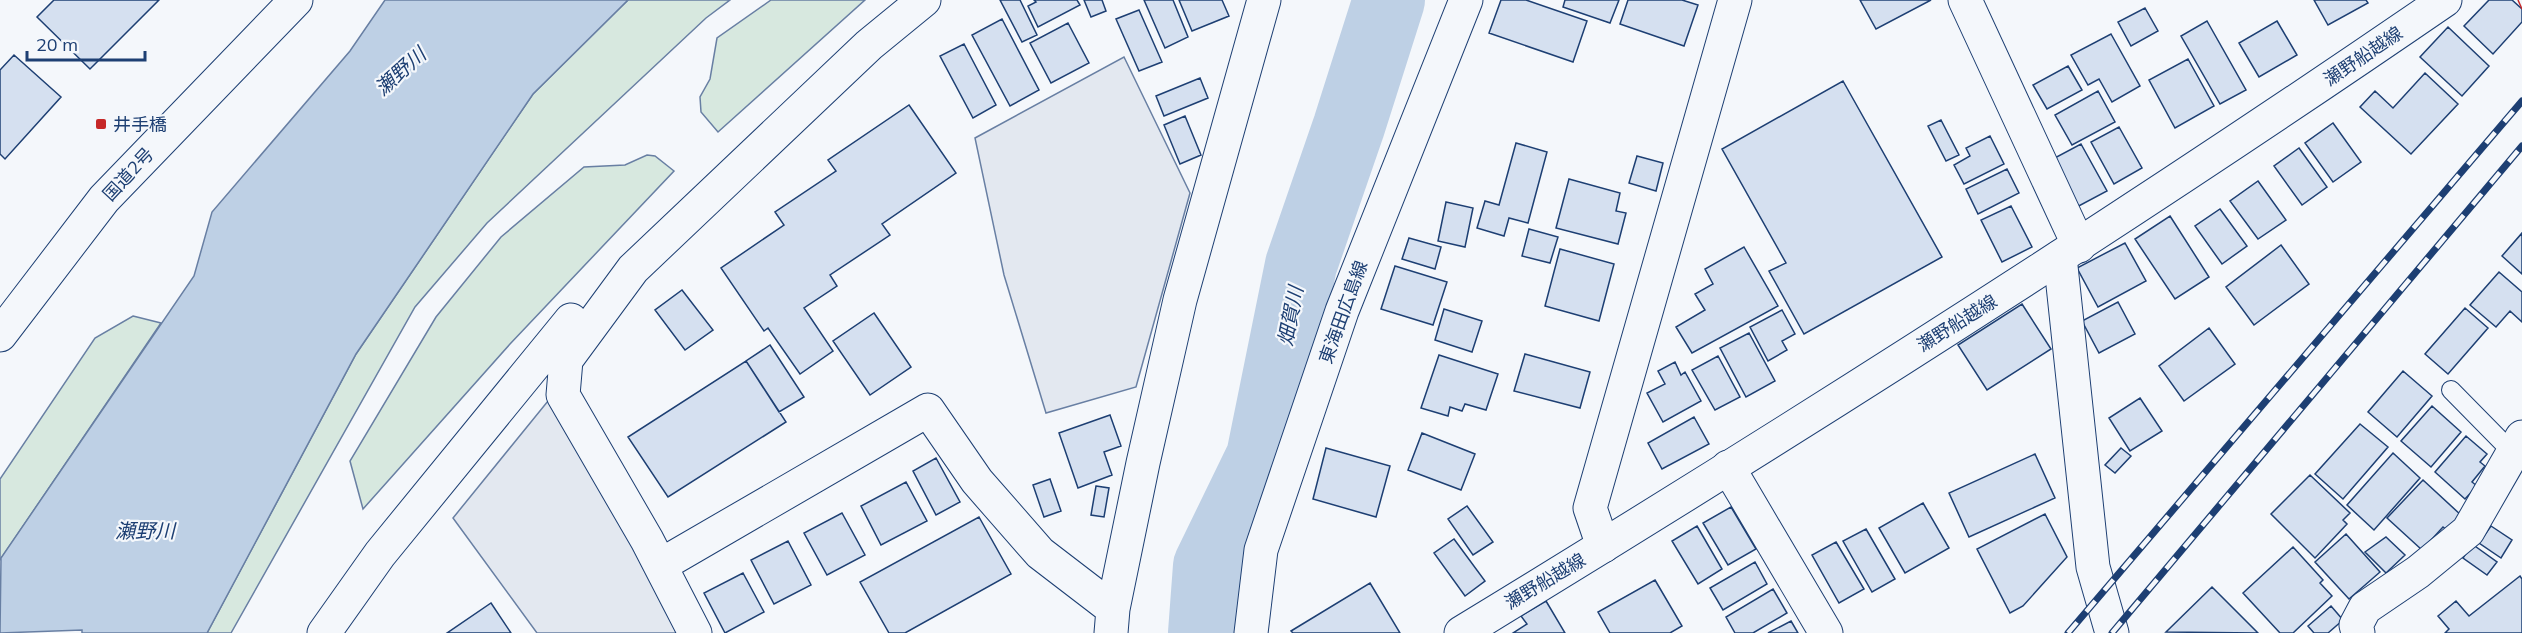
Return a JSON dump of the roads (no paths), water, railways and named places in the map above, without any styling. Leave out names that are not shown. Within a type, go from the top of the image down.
[{"type":"main road","name":"国道2号","points":[[0,335],[104,199],[296,0]]},
{"type":"main road","points":[[695,633],[661,565],[563,395],[566,360],[633,269],[869,45],[924,0]]},
{"type":"main road","points":[[1112,621],[1180,300],[1264,0]]},
{"type":"main road","name":"東海田広島線","points":[[1251,633],[1261,550],[1342,311],[1466,0]]},
{"type":"main road","points":[[1603,546],[1590,508],[1735,0]]},
{"type":"main road","points":[[1965,0],[2069,251],[2093,567],[2112,633]]},
{"type":"main road","name":"瀬野船越線","points":[[1461,633],[1603,546],[2069,251],[2263,125],[2445,0]]},
{"type":"main road","points":[[324,633],[380,554],[572,319],[616,292]]},
{"type":"main road","points":[[661,565],[928,410],[977,481],[1040,553],[1112,621]]},
{"type":"main road","points":[[2358,633],[2356,625],[2365,608],[2418,572],[2468,531],[2517,445]]},
{"type":"main road","points":[[1728,467],[1826,633]]},
{"type":"lane","points":[[2451,390],[2517,445]]},
{"type":"water","name":"瀬野川","points":[[385,0],[628,0],[533,94],[356,354],[207,633],[82,633],[82,630],[0,633],[1,558],[194,276],[212,212],[350,51]]},
{"type":"waterway","name":"畑賀川","points":[[1204,633],[1209,566],[1262,457],[1301,265],[1389,0]]},
{"type":"railway","points":[[2068,633],[2522,101]]},
{"type":"railway","points":[[2112,633],[2522,146]]},
{"type":"place","name":"井手橋","points":[[101,124]]}]
